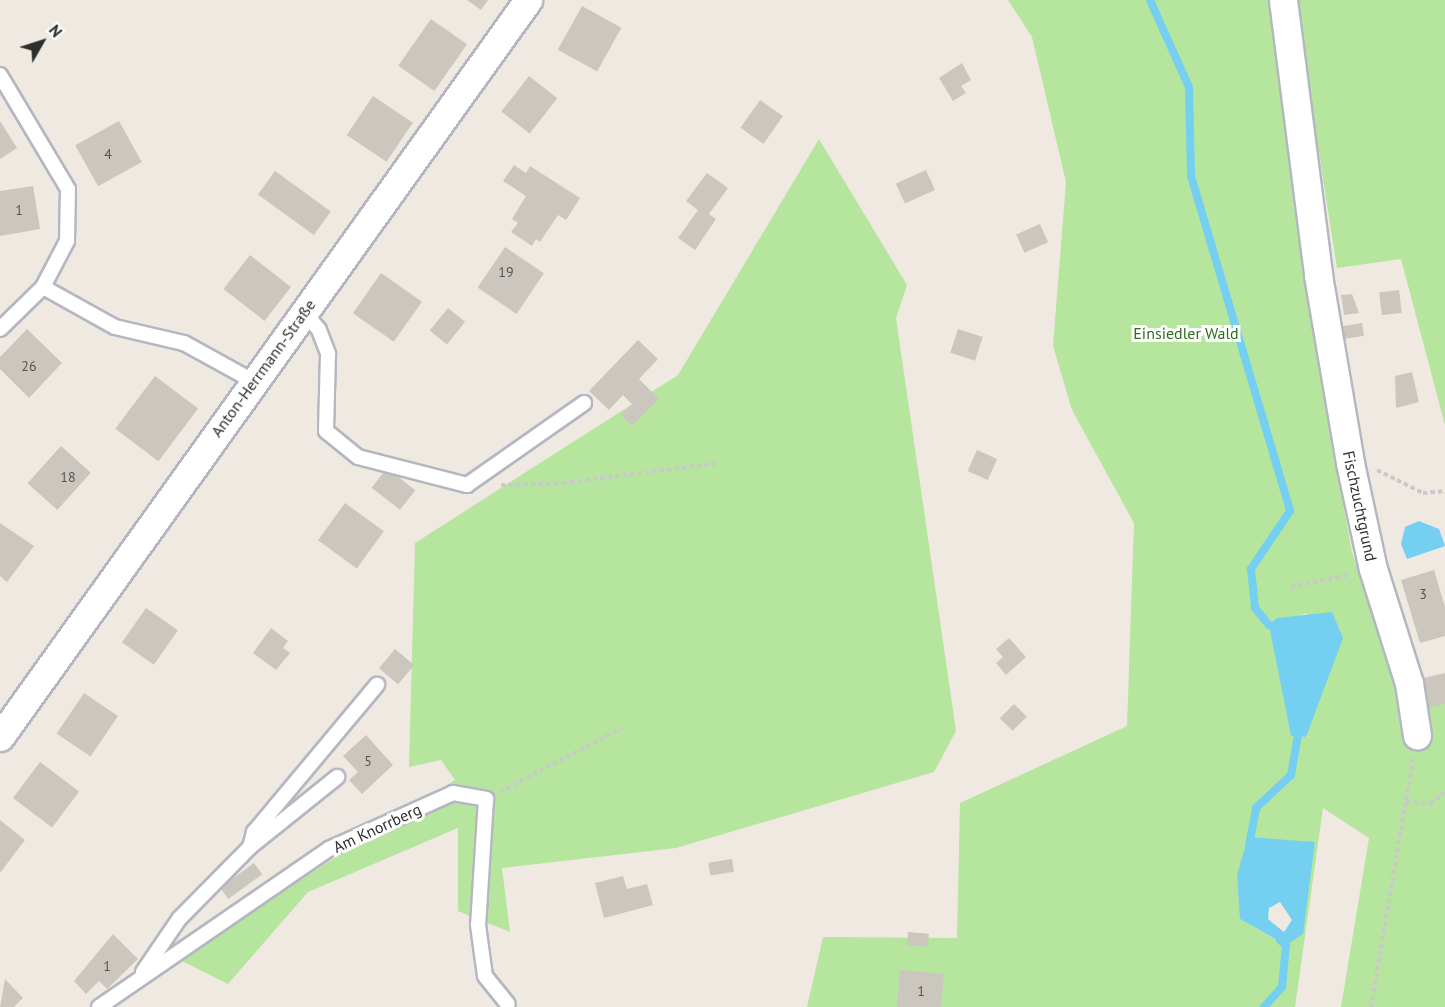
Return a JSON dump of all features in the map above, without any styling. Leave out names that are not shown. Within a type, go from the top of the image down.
[{"type":"street","name":"Anton-Herrmann-Straße","points":[[0,737],[528,0]]},
{"type":"street","name":"Fischzuchtgrund","points":[[1283,0],[1318,275],[1350,463],[1373,569],[1409,683],[1417,735]]},
{"type":"lane","points":[[0,75],[68,189],[67,241],[43,287],[0,328]]},
{"type":"lane","points":[[43,287],[115,327],[184,343],[254,381]]},
{"type":"lane","points":[[304,312],[319,330],[327,354],[326,431],[358,458],[467,485],[584,403]]},
{"type":"lane","points":[[250,847],[254,832],[376,685]]},
{"type":"lane","points":[[138,980],[179,919],[250,847],[337,777]]},
{"type":"lane","name":"Am Knorrberg","points":[[99,1007],[329,849],[453,793],[486,799]]},
{"type":"lane","points":[[486,799],[478,925],[485,976],[508,1004]]},
{"type":"path","points":[[467,485],[563,483],[719,463]]},
{"type":"path","points":[[1350,463],[1369,466],[1423,493],[1445,491]]},
{"type":"path","points":[[1290,587],[1373,569]]},
{"type":"path","points":[[486,799],[622,728]]},
{"type":"path","points":[[1371,1007],[1417,735]]},
{"type":"path","points":[[1406,802],[1430,804],[1445,792]]},
{"type":"green space","name":"Einsiedler Wald","points":[[1008,0],[1275,0],[1336,467],[1352,552],[1397,694],[1445,681],[1445,1007],[1341,1007],[1369,838],[1323,808],[1295,1007],[807,1007],[823,937],[957,938],[960,803],[1127,726],[1134,523],[1072,410],[1053,346],[1066,182],[1032,37]],"holes":[[[1307,613],[1307,737],[1299,737],[1291,736],[1270,625]],[[1315,842],[1286,945],[1240,919]]]},
{"type":"green space","points":[[1295,0],[1445,0],[1445,425],[1401,259],[1337,268]]},
{"type":"green space","points":[[819,139],[907,285],[896,318],[956,731],[934,772],[676,848],[502,868],[510,932],[458,911],[458,828],[308,892],[228,984],[178,959],[455,780],[441,760],[409,767],[415,543],[678,375]]},
{"type":"water","points":[[1419,521],[1439,529],[1445,546],[1407,559],[1401,544],[1405,527]]},
{"type":"water","points":[[1332,612],[1343,638],[1306,737],[1291,736],[1269,625],[1277,618]]},
{"type":"water","points":[[1248,837],[1315,842],[1303,934],[1286,945],[1240,919],[1237,875]],"holes":[[[1280,902],[1292,920],[1284,932],[1268,919],[1269,908]]]},
{"type":"building","points":[[467,0],[488,0],[481,10]]},
{"type":"building","points":[[582,6],[621,28],[597,72],[558,50]]},
{"type":"building","points":[[431,19],[467,44],[434,91],[398,66]]},
{"type":"building","points":[[962,63],[971,80],[961,86],[966,93],[953,101],[939,78]]},
{"type":"building","points":[[529,76],[557,98],[530,134],[501,111]]},
{"type":"building","points":[[373,96],[413,123],[387,162],[347,135]]},
{"type":"building","points":[[760,100],[783,116],[763,144],[740,128]]},
{"type":"building","points":[[0,121],[17,148],[0,159]]},
{"type":"building","points":[[119,121],[142,162],[98,186],[75,145]]},
{"type":"building","points":[[514,165],[526,173],[530,166],[580,198],[566,220],[558,215],[540,242],[536,239],[532,246],[511,232],[518,223],[512,219],[526,196],[503,181]]},
{"type":"building","points":[[926,170],[935,190],[905,204],[896,183]]},
{"type":"building","points":[[275,171],[331,212],[314,235],[258,194]]},
{"type":"building","points":[[707,173],[728,188],[709,214],[716,219],[695,250],[678,238],[698,210],[686,201]]},
{"type":"building","points":[[33,186],[40,229],[0,236],[0,191]]},
{"type":"building","points":[[1040,224],[1048,242],[1024,253],[1016,235]]},
{"type":"building","points":[[505,247],[544,273],[517,314],[478,288]]},
{"type":"building","points":[[250,255],[291,287],[265,321],[224,289]]},
{"type":"building","points":[[381,273],[422,302],[394,342],[353,313]]},
{"type":"building","points":[[1399,290],[1402,313],[1382,315],[1379,292]]},
{"type":"building","points":[[1352,294],[1359,313],[1344,315],[1341,295]]},
{"type":"building","points":[[448,308],[465,322],[447,344],[430,331]]},
{"type":"building","points":[[1362,323],[1364,336],[1336,340],[1334,327]]},
{"type":"building","points":[[27,329],[62,363],[29,398],[0,369],[0,357]]},
{"type":"building","points":[[958,329],[983,337],[975,361],[950,353]]},
{"type":"building","points":[[638,340],[658,359],[639,379],[659,399],[632,426],[621,415],[632,404],[623,395],[609,410],[589,391]]},
{"type":"building","points":[[1412,372],[1419,402],[1396,408],[1395,376]]},
{"type":"building","points":[[155,376],[198,408],[158,461],[115,429]]},
{"type":"building","points":[[61,446],[91,473],[57,510],[28,483]]},
{"type":"building","points":[[977,450],[997,459],[988,480],[968,471]]},
{"type":"building","points":[[387,468],[415,490],[400,510],[372,488]]},
{"type":"building","points":[[345,503],[384,531],[357,568],[318,540]]},
{"type":"building","points":[[0,523],[34,546],[7,582],[0,576]]},
{"type":"building","points":[[1434,570],[1445,607],[1445,636],[1420,643],[1401,580]]},
{"type":"building","points":[[146,608],[178,630],[154,665],[122,642]]},
{"type":"building","points":[[271,628],[288,641],[283,648],[290,653],[276,670],[253,653]]},
{"type":"building","points":[[1009,638],[1026,657],[1006,675],[996,663],[1003,657],[996,649]]},
{"type":"building","points":[[395,649],[414,665],[398,684],[379,668]]},
{"type":"building","points":[[1445,673],[1445,704],[1422,709],[1415,680]]},
{"type":"building","points":[[84,693],[118,716],[91,757],[57,734]]},
{"type":"building","points":[[1014,704],[1027,717],[1013,731],[1000,718]]},
{"type":"building","points":[[366,735],[393,765],[362,794],[349,780],[358,772],[343,756]]},
{"type":"building","points":[[40,762],[79,791],[52,827],[13,798]]},
{"type":"building","points":[[0,820],[25,840],[0,873]]},
{"type":"building","points":[[732,859],[734,872],[710,876],[708,863]]},
{"type":"building","points":[[254,863],[262,874],[228,899],[220,888]]},
{"type":"building","points":[[623,876],[627,889],[647,884],[653,905],[604,918],[595,883]]},
{"type":"building","points":[[908,932],[929,934],[928,947],[907,945]]},
{"type":"building","points":[[113,934],[138,959],[107,989],[99,981],[86,994],[74,981]]},
{"type":"building","points":[[900,970],[944,974],[941,1007],[897,1007]]},
{"type":"building","points":[[5,979],[23,998],[14,1007],[0,1007]]},
{"type":"waterway","points":[[1150,0],[1189,87],[1191,176],[1290,511],[1251,569],[1255,608],[1269,625]]},
{"type":"waterway","points":[[1249,845],[1256,808],[1291,775],[1299,729]]},
{"type":"waterway","points":[[1264,1007],[1282,987],[1286,945],[1280,940]]}]
